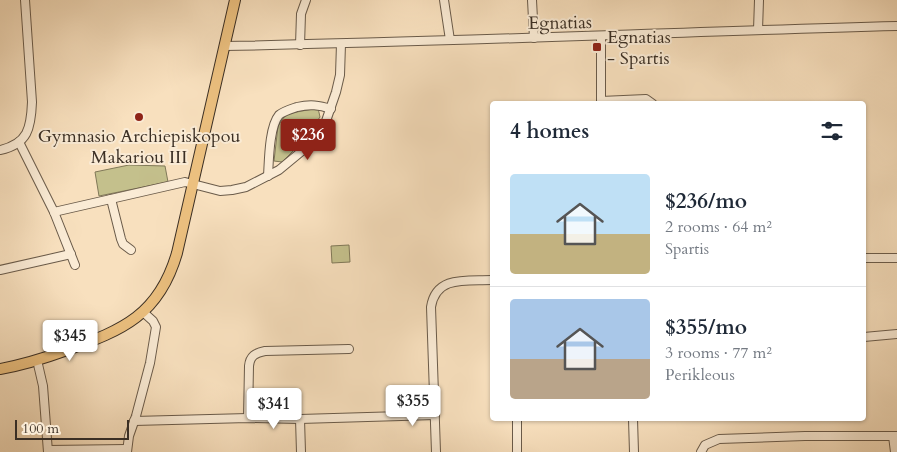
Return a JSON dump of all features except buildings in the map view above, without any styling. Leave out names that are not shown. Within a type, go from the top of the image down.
[{"type":"main road","points":[[0,370],[37,360],[114,332],[143,312],[158,296],[170,276],[177,253],[235,0]]},
{"type":"street","points":[[0,150],[19,142],[28,132],[31,119],[32,102],[25,0]]},
{"type":"street","points":[[300,45],[300,14],[306,0]]},
{"type":"street","points":[[444,0],[450,40]]},
{"type":"street","points":[[532,0],[534,38]]},
{"type":"street","points":[[758,30],[759,0]]},
{"type":"street","name":"Egnatias","points":[[224,46],[601,37],[897,26]]},
{"type":"street","points":[[601,37],[601,101]]},
{"type":"street","points":[[54,212],[185,182],[220,191],[232,190],[246,187],[279,170],[302,151],[326,121],[336,92],[341,66],[341,44]]},
{"type":"street","points":[[624,101],[646,99],[649,101]]},
{"type":"street","points":[[268,176],[274,128],[279,116],[287,110],[304,106],[320,105],[332,108]]},
{"type":"street","points":[[19,142],[54,212],[75,265]]},
{"type":"street","points":[[112,200],[121,239],[123,244],[131,250]]},
{"type":"street","points":[[0,270],[71,254]]},
{"type":"street","points":[[866,258],[897,258]]},
{"type":"street","points":[[436,452],[432,298],[436,290],[452,282],[490,280]]},
{"type":"street","points":[[37,360],[43,386],[48,451],[127,450],[129,436],[150,362],[155,332],[155,324],[143,312]]},
{"type":"street","points":[[866,337],[897,334]]},
{"type":"street","points":[[248,418],[248,366],[249,360],[255,354],[265,351],[349,349]]},
{"type":"street","points":[[134,421],[435,415]]},
{"type":"street","points":[[300,419],[301,452]]},
{"type":"street","points":[[517,421],[517,452]]},
{"type":"street","points":[[633,421],[634,452]]},
{"type":"street","points":[[701,452],[706,444],[719,439],[805,436],[895,436],[895,452]]},
{"type":"shaded area","points":[[318,108],[320,117],[304,140],[282,162],[274,161],[278,126],[286,114]]},
{"type":"shaded area","points":[[129,165],[165,166],[168,182],[99,196],[95,172]]},
{"type":"shaded area","points":[[349,245],[350,262],[332,263],[331,246]]},
{"type":"place","name":"Egnatias - Spartis","points":[[597,47]]},
{"type":"place","name":"Gymnasio Archiepiskopou Makariou III","points":[[139,117]]}]
